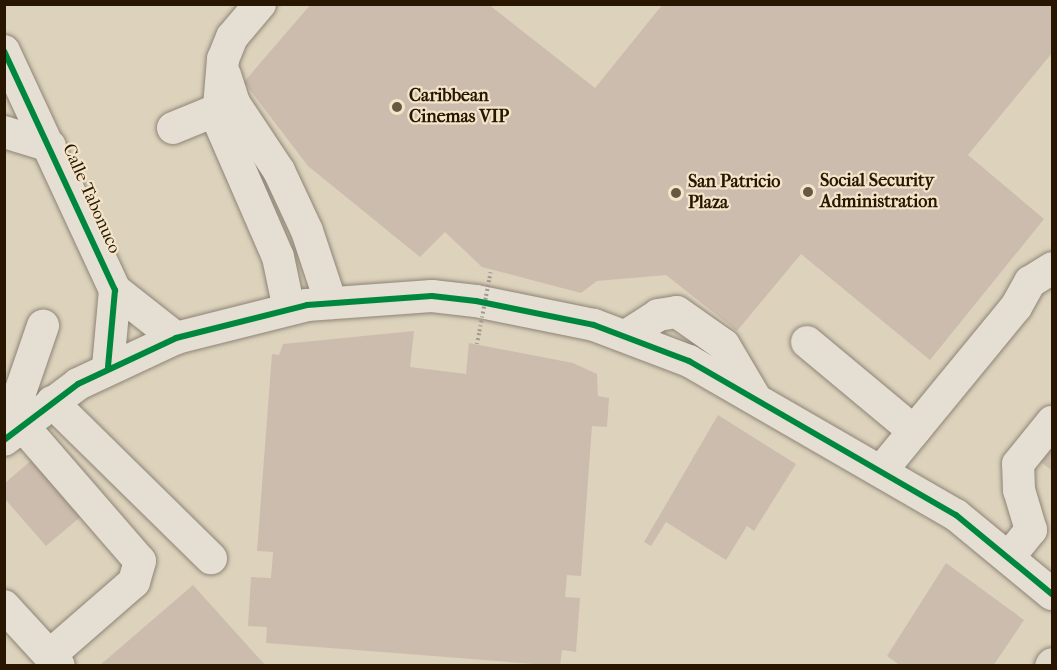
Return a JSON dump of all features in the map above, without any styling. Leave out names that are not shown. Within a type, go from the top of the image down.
[{"type":"street","points":[[260,4],[232,37],[223,59],[231,109],[252,194],[278,216],[309,306]]},
{"type":"street","name":"Calle Tabonuco","points":[[4,51],[115,290],[176,338]]},
{"type":"street","points":[[173,128],[231,109]]},
{"type":"street","points":[[231,109],[291,196],[309,306]]},
{"type":"street","points":[[4,132],[50,146]]},
{"type":"street","points":[[882,470],[1016,307],[1030,282],[1053,268]]},
{"type":"street","name":"Calle Tabonuco","points":[[108,367],[115,290]]},
{"type":"street","points":[[10,435],[52,402],[108,367],[176,338],[309,306],[432,296],[594,325],[689,361],[754,396],[956,515],[1053,594]]},
{"type":"street","points":[[626,336],[658,315],[677,312],[724,345],[754,396]]},
{"type":"street","points":[[10,435],[43,326]]},
{"type":"street","points":[[807,342],[914,431]]},
{"type":"street","points":[[52,402],[211,558]]},
{"type":"street","points":[[1009,557],[1031,530],[1019,490],[1018,464],[1053,422]]},
{"type":"street","points":[[4,606],[55,660],[93,619],[134,582],[140,561],[10,435]]},
{"type":"path","points":[[477,344],[491,270]]},
{"type":"building","name":"San Patricio Plaza","points":[[311,4],[488,4],[595,88],[663,4],[1052,4],[1052,53],[968,155],[1044,219],[930,360],[801,254],[737,331],[666,275],[597,281],[581,293],[482,267],[445,232],[420,257],[308,166],[244,82]]},
{"type":"building","points":[[414,331],[410,367],[466,374],[469,343],[573,363],[597,374],[598,396],[609,398],[607,427],[592,426],[581,576],[567,575],[565,597],[580,598],[576,652],[562,650],[560,666],[266,643],[267,627],[248,626],[251,577],[271,578],[273,552],[257,551],[272,354],[279,355],[283,344]]},
{"type":"building","points":[[718,415],[796,464],[754,531],[747,526],[726,560],[666,522],[651,546],[644,542]]},
{"type":"building","points":[[1052,428],[1052,471],[1032,454]]},
{"type":"building","points":[[35,457],[85,513],[46,546],[4,498],[4,484]]},
{"type":"building","points":[[946,563],[1024,620],[993,666],[901,666],[887,656]]},
{"type":"building","points":[[193,585],[266,666],[99,666]]},
{"type":"cycle path","points":[[4,51],[115,290],[108,367]]},
{"type":"cycle path","points":[[4,440],[78,384],[176,338],[307,305],[432,296],[476,301],[594,325],[689,361],[956,515],[1052,594]]},
{"type":"place","name":"Caribbean Cinemas VIP","points":[[397,107]]},
{"type":"place","name":"Social Security Administration","points":[[808,192]]},
{"type":"place","name":"San Patricio Plaza","points":[[676,193]]}]
